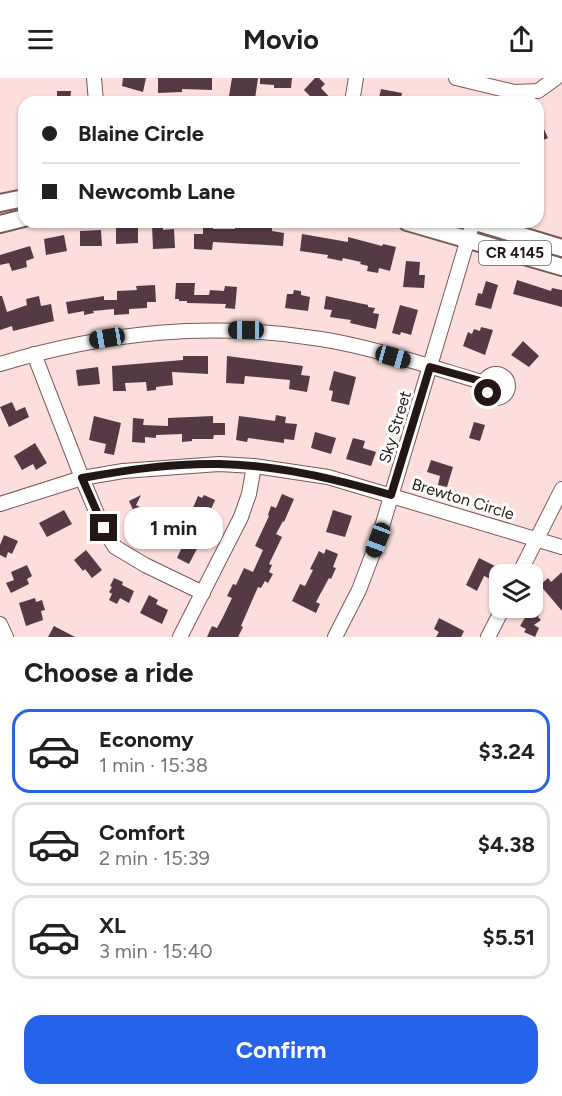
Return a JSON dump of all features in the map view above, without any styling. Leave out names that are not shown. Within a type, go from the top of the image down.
[{"type":"main road","points":[[0,203],[18,199]]},
{"type":"main road","points":[[0,224],[18,220]]},
{"type":"main road","name":"CR 4145","points":[[429,228],[562,267]]},
{"type":"main road","name":"CR 4145","points":[[495,228],[562,248]]},
{"type":"street","points":[[94,78],[96,96]]},
{"type":"street","points":[[353,96],[356,78]]},
{"type":"street","points":[[456,78],[514,92],[538,91],[556,78]]},
{"type":"street","name":"Sky Street","points":[[335,637],[359,590],[378,540],[473,228]]},
{"type":"street","points":[[0,364],[66,345],[127,335],[189,330],[246,330],[321,339],[355,346],[484,382]]},
{"type":"street","points":[[34,354],[82,478],[115,547],[145,566],[202,593]]},
{"type":"street","name":"Brewton Circle","points":[[0,504],[82,478],[123,471],[219,464],[254,466],[328,477],[562,547]]},
{"type":"street","points":[[180,637],[241,517],[249,494],[254,466]]},
{"type":"street","points":[[524,564],[562,489]]},
{"type":"street","points":[[488,637],[498,618]]},
{"type":"street","points":[[0,624],[6,637]]},
{"type":"building","points":[[123,78],[146,78],[143,92],[122,86]]},
{"type":"building","points":[[158,78],[212,78],[212,90],[182,89],[182,92],[158,93]]},
{"type":"building","points":[[232,78],[258,78],[255,96],[229,96]]},
{"type":"building","points":[[260,78],[292,78],[291,88],[274,88],[274,85],[260,84]]},
{"type":"building","points":[[315,78],[319,78],[325,84],[321,88],[328,96],[310,96],[304,90]]},
{"type":"building","points":[[381,89],[402,93],[401,96],[379,96]]},
{"type":"building","points":[[57,91],[71,91],[71,96],[57,96]]},
{"type":"building","points":[[116,228],[138,228],[138,243],[116,244]]},
{"type":"building","points":[[152,228],[174,229],[175,248],[153,249]]},
{"type":"building","points":[[203,228],[272,228],[272,231],[284,233],[283,246],[213,242],[212,250],[194,249],[194,234],[203,234]]},
{"type":"building","points":[[101,230],[102,246],[80,246],[80,231]]},
{"type":"building","points":[[302,234],[348,242],[348,237],[382,246],[383,244],[396,247],[390,271],[379,268],[378,273],[367,271],[368,266],[360,264],[361,262],[343,258],[342,261],[327,258],[328,255],[300,251]]},
{"type":"building","points":[[64,235],[67,251],[46,255],[44,239]]},
{"type":"building","points":[[30,246],[34,258],[26,261],[27,267],[12,271],[9,263],[0,265],[0,255]]},
{"type":"building","points":[[406,261],[420,262],[419,275],[425,275],[424,288],[403,287]]},
{"type":"building","points":[[517,280],[551,291],[552,288],[562,290],[562,307],[513,294]]},
{"type":"building","points":[[486,281],[498,285],[491,309],[475,305],[478,293],[482,294]]},
{"type":"building","points":[[176,283],[195,283],[194,295],[209,295],[210,290],[224,291],[225,286],[237,287],[235,309],[225,308],[226,304],[179,301],[175,299]]},
{"type":"building","points":[[155,285],[156,302],[147,302],[147,308],[129,309],[129,314],[114,315],[114,309],[93,311],[94,313],[84,315],[84,311],[68,314],[66,302],[104,296],[104,300],[117,300],[117,291],[137,290],[136,286]]},
{"type":"building","points":[[294,290],[301,291],[301,295],[310,297],[308,311],[285,308],[287,294],[293,294]]},
{"type":"building","points":[[0,296],[2,296],[7,312],[27,305],[26,299],[39,296],[41,306],[51,304],[54,321],[13,331],[12,326],[0,330]]},
{"type":"building","points":[[326,296],[375,308],[373,313],[379,314],[376,329],[350,323],[351,320],[330,317],[332,310],[324,309]]},
{"type":"building","points":[[400,305],[418,310],[411,335],[401,332],[400,335],[392,333]]},
{"type":"building","points":[[481,327],[493,330],[485,355],[463,346],[468,332],[472,334],[474,329],[480,331]]},
{"type":"building","points":[[523,341],[539,356],[529,367],[511,355]]},
{"type":"building","points":[[183,356],[208,356],[208,374],[172,372],[173,385],[156,387],[156,390],[147,391],[146,382],[125,383],[126,391],[113,391],[112,366],[183,360]]},
{"type":"building","points":[[227,356],[303,366],[301,375],[310,376],[307,392],[289,389],[290,380],[245,376],[244,384],[226,383]]},
{"type":"building","points":[[98,367],[100,384],[78,386],[76,370]]},
{"type":"building","points":[[334,371],[356,377],[349,405],[331,401],[333,391],[329,390]]},
{"type":"building","points":[[12,402],[16,411],[25,407],[29,417],[9,427],[0,407]]},
{"type":"building","points":[[276,415],[286,417],[285,423],[297,424],[294,440],[284,439],[284,443],[248,438],[247,442],[236,440],[239,416],[275,421]]},
{"type":"building","points":[[94,416],[121,423],[114,455],[104,453],[106,444],[89,440]]},
{"type":"building","points":[[213,416],[213,423],[225,423],[225,435],[214,435],[213,439],[192,439],[192,441],[182,442],[182,434],[156,435],[156,438],[145,437],[145,443],[132,442],[133,418],[144,419],[143,425],[168,426],[168,418]]},
{"type":"building","points":[[474,422],[485,425],[480,441],[469,438]]},
{"type":"building","points":[[315,432],[336,438],[331,454],[311,448]]},
{"type":"building","points":[[353,438],[365,441],[363,448],[376,452],[371,466],[346,459]]},
{"type":"building","points":[[35,443],[47,463],[36,470],[33,464],[22,470],[14,456]]},
{"type":"building","points":[[431,460],[453,467],[447,487],[438,485],[440,476],[427,472]]},
{"type":"building","points":[[282,494],[294,499],[276,534],[282,537],[269,564],[272,565],[269,572],[273,574],[268,583],[265,581],[261,588],[258,587],[238,637],[207,637],[212,626],[217,628],[223,617],[232,598],[227,596],[233,584],[236,585],[244,568],[253,572],[263,550],[255,546],[269,516],[271,506],[276,508]]},
{"type":"building","points":[[141,495],[136,505],[156,516],[132,526],[128,517],[135,514],[129,501]]},
{"type":"building","points":[[204,495],[215,500],[210,512],[214,514],[209,525],[189,517],[198,496],[202,498]]},
{"type":"building","points":[[64,510],[72,524],[47,537],[39,523]]},
{"type":"building","points":[[333,510],[352,516],[345,537],[326,532]]},
{"type":"building","points":[[183,529],[202,539],[189,564],[177,558],[183,545],[176,541]]},
{"type":"building","points":[[4,535],[18,541],[12,554],[8,552],[6,558],[0,555],[0,545]]},
{"type":"building","points":[[326,549],[338,554],[333,567],[336,568],[316,602],[320,604],[316,613],[292,601],[300,584],[305,586],[319,551],[324,554]]},
{"type":"building","points":[[86,550],[102,570],[92,578],[74,560]]},
{"type":"building","points":[[479,558],[491,564],[489,564],[489,578],[484,576],[477,591],[466,585]]},
{"type":"building","points":[[27,565],[32,576],[27,579],[29,584],[11,593],[6,583],[14,580],[11,572]]},
{"type":"building","points":[[562,572],[562,611],[543,589],[543,582],[548,578],[551,582]]},
{"type":"building","points":[[114,578],[134,591],[129,603],[120,598],[117,604],[109,600],[112,594],[109,592],[112,587],[110,586]]},
{"type":"building","points":[[149,595],[158,600],[156,604],[168,610],[162,624],[140,613]]},
{"type":"building","points":[[35,598],[36,602],[42,600],[45,610],[41,611],[43,620],[26,626],[19,603]]},
{"type":"building","points":[[439,618],[464,631],[461,637],[436,637],[439,632],[434,629]]},
{"type":"building","points":[[525,618],[541,620],[534,625],[539,628],[535,637],[524,632],[526,629],[520,626]]},
{"type":"building","points":[[54,626],[75,637],[48,637]]},
{"type":"route","points":[[104,528],[82,478],[170,466],[219,464],[254,466],[328,477],[391,495],[430,367],[484,382],[488,393]]}]
